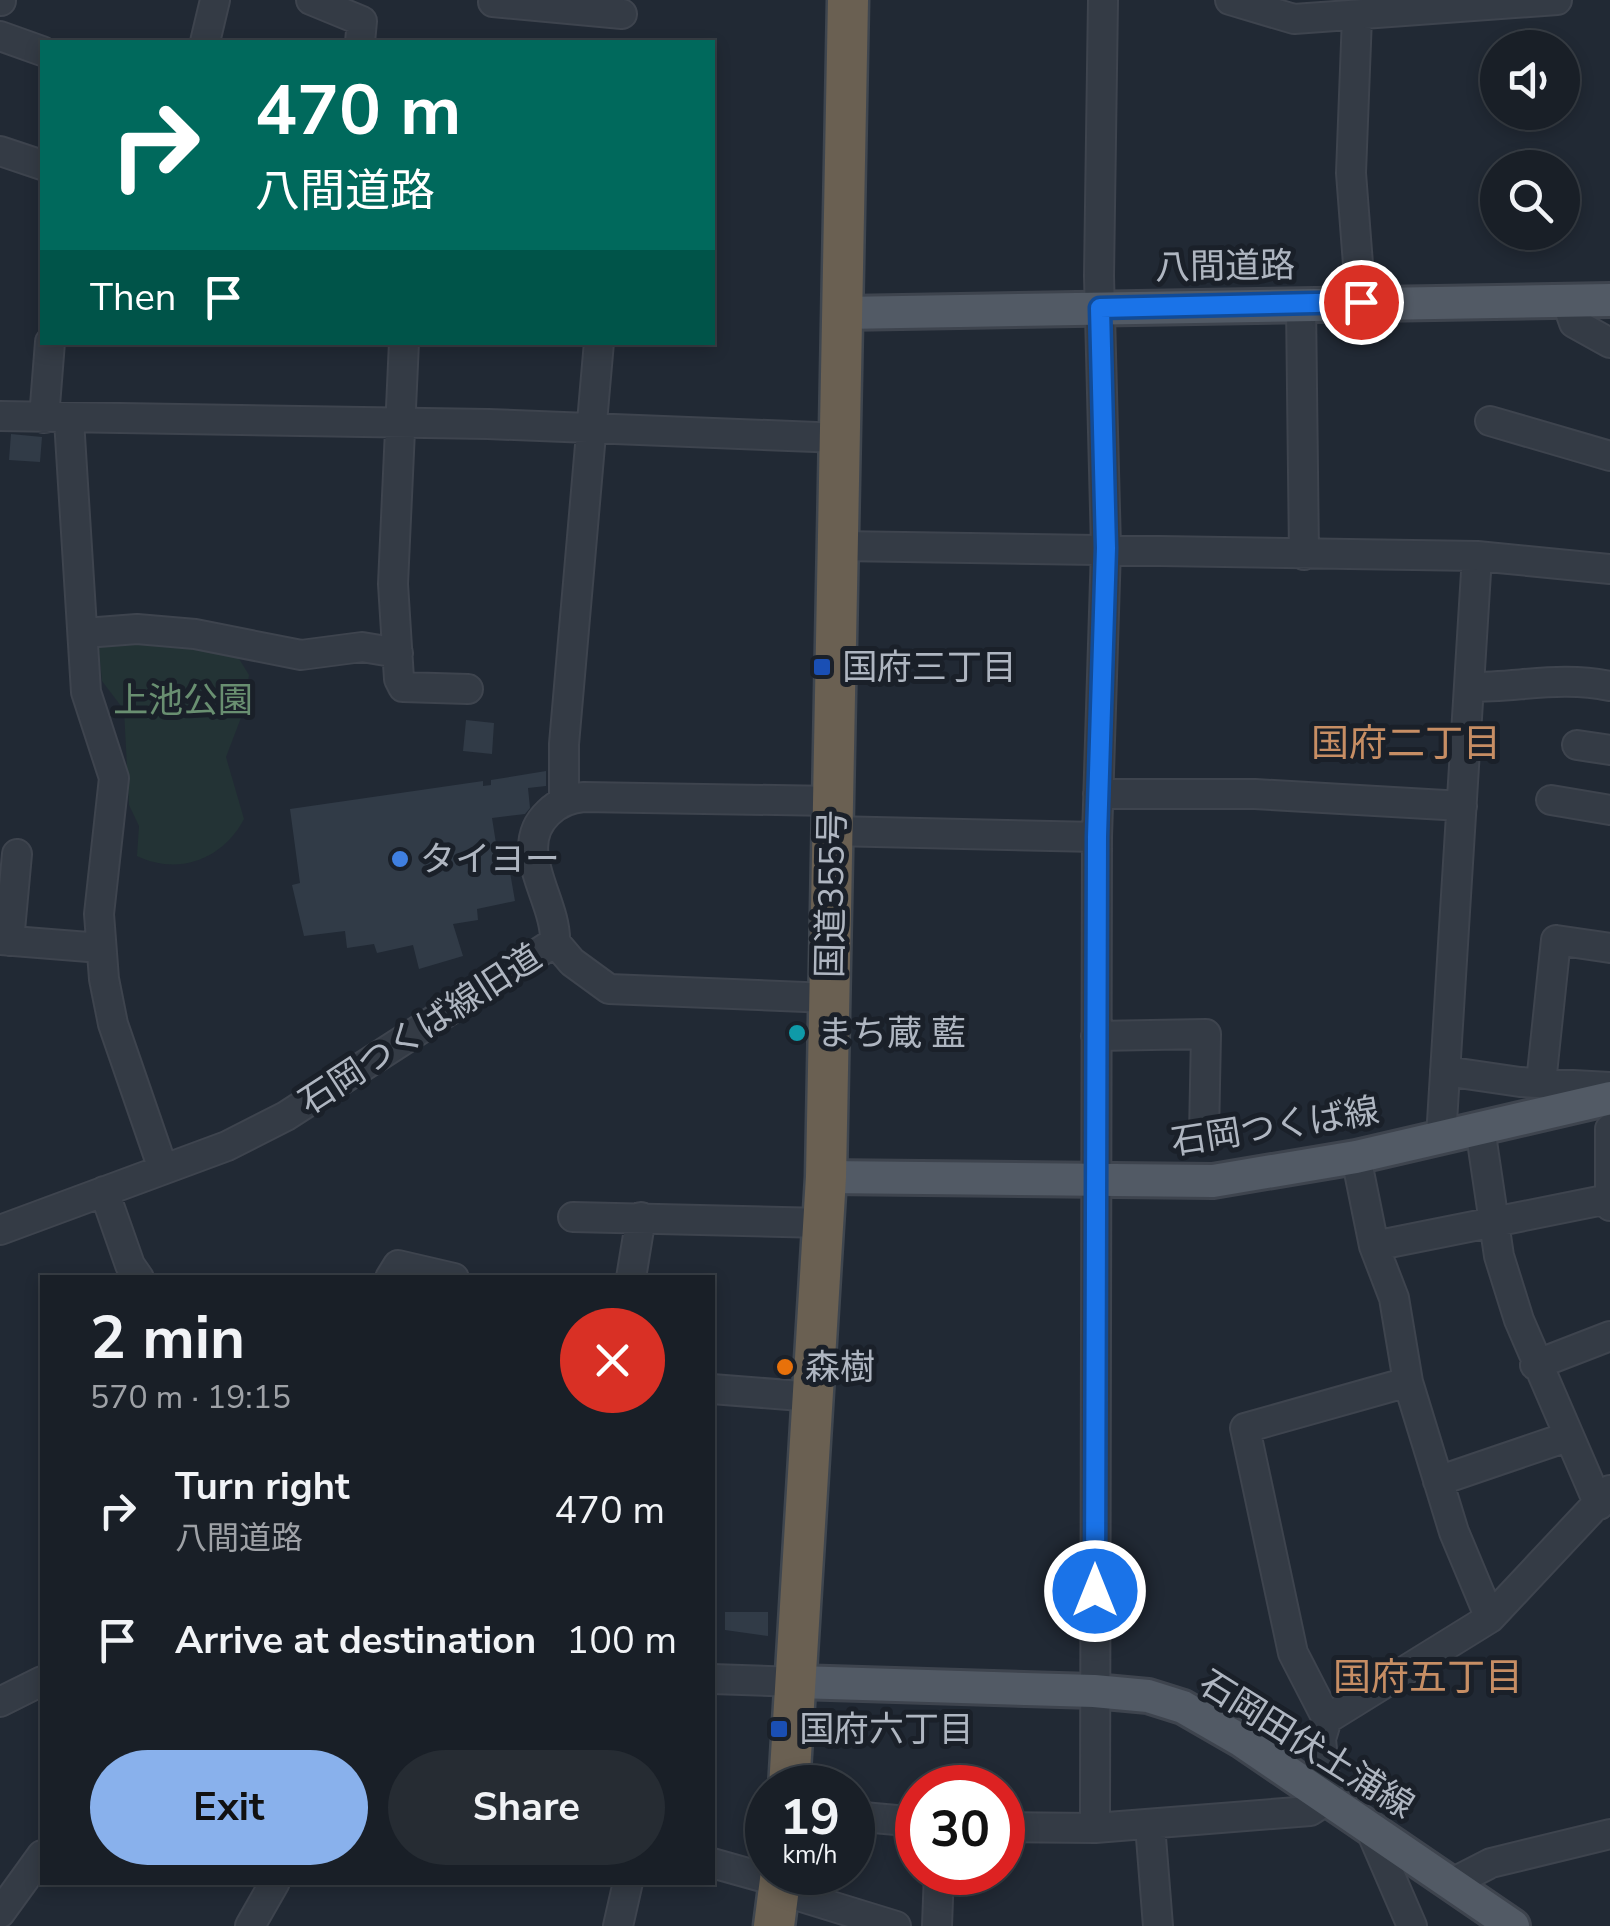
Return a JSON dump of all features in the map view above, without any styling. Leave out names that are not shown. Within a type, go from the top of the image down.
[{"type":"highway","name":"国道355号","points":[[791,1765],[826,1178],[848,0]]},
{"type":"main road","name":"八間道路","points":[[842,313],[1610,300]]},
{"type":"main road","name":"石岡つくば線","points":[[826,1178],[1213,1182],[1356,1157],[1610,1098]]},
{"type":"main road","name":"石岡田伏土浦線","points":[[797,1682],[1094,1691],[1148,1696],[1184,1707],[1242,1740],[1513,1926]]},
{"type":"street","points":[[206,40],[215,0]]},
{"type":"street","points":[[311,0],[362,20],[360,40]]},
{"type":"street","points":[[1095,1828],[1097,837],[1106,548],[1100,308],[1103,0]]},
{"type":"street","points":[[1230,0],[1357,18],[1557,0]]},
{"type":"street","points":[[493,2],[623,7],[620,40]]},
{"type":"street","points":[[1357,18],[1351,173],[1361,302]]},
{"type":"street","points":[[0,36],[40,51]]},
{"type":"street","points":[[0,151],[40,164]]},
{"type":"street","points":[[1566,300],[1574,323],[1610,342]]},
{"type":"street","points":[[1301,304],[1304,555]]},
{"type":"street","points":[[50,345],[84,633],[86,692],[114,778],[100,914],[101,948],[113,1024],[163,1169]]},
{"type":"street","points":[[404,345],[393,584],[403,687],[468,689]]},
{"type":"street","points":[[598,345],[564,744],[564,802],[584,797],[1097,837]]},
{"type":"street","points":[[0,416],[403,422],[841,438]]},
{"type":"street","points":[[1490,421],[1610,456]]},
{"type":"street","points":[[839,546],[1477,556],[1610,569]]},
{"type":"street","points":[[1441,1138],[1477,556]]},
{"type":"street","points":[[84,633],[137,629],[195,634],[301,655],[362,648],[398,653]]},
{"type":"street","points":[[1471,687],[1516,686],[1550,678],[1610,686]]},
{"type":"street","points":[[1577,745],[1610,750]]},
{"type":"street","points":[[1098,794],[1334,797],[1462,806]]},
{"type":"street","points":[[1551,800],[1610,810]]},
{"type":"street","name":"石岡つくば線旧道","points":[[0,1230],[227,1146],[286,1116],[555,942],[533,842],[539,823],[564,802]]},
{"type":"street","points":[[17,854],[4,940],[101,948]]},
{"type":"street","points":[[1541,1083],[1556,940],[1610,948]]},
{"type":"street","points":[[555,942],[572,962],[609,988],[829,998]]},
{"type":"street","points":[[1096,1036],[1206,1034],[1204,1135]]},
{"type":"street","points":[[1445,1071],[1610,1088]]},
{"type":"street","points":[[1025,1827],[1150,1825],[1310,1811],[1328,1800],[1321,1740],[1328,1719],[1490,1618],[1604,1498],[1567,1438],[1535,1365],[1500,1256],[1480,1128]]},
{"type":"street","points":[[1610,1130],[1610,1206]]},
{"type":"street","points":[[1356,1157],[1374,1246],[1394,1298],[1408,1382],[1438,1481],[1490,1618]]},
{"type":"street","points":[[104,1191],[130,1266],[137,1275]]},
{"type":"street","points":[[1374,1246],[1610,1198]]},
{"type":"street","points":[[573,1217],[824,1224]]},
{"type":"street","points":[[631,1275],[641,1217]]},
{"type":"street","points":[[392,1275],[398,1265],[441,1275]]},
{"type":"street","points":[[1535,1365],[1610,1336]]},
{"type":"street","points":[[1328,1719],[1293,1653],[1245,1428],[1408,1382]]},
{"type":"street","points":[[715,1389],[814,1397]]},
{"type":"street","points":[[1438,1481],[1567,1438]]},
{"type":"street","points":[[715,1679],[797,1682]]},
{"type":"street","points":[[0,1702],[40,1682]]},
{"type":"street","points":[[1150,1825],[1158,1926]]},
{"type":"street","points":[[1370,1830],[1412,1926]]},
{"type":"street","points":[[1450,1884],[1490,1862],[1610,1834]]},
{"type":"street","points":[[0,1913],[40,1858]]},
{"type":"street","points":[[715,1864],[745,1878]]},
{"type":"street","points":[[250,1926],[274,1885]]},
{"type":"street","points":[[264,1926],[287,1885]]},
{"type":"street","points":[[618,1926],[627,1885]]},
{"type":"street","points":[[785,1895],[896,1926]]},
{"type":"street","points":[[937,1926],[938,1895]]},
{"type":"green space","name":"上池公園","points":[[98,640],[233,649],[249,675],[244,710],[226,757],[244,819],[212,854],[184,864],[153,862],[137,856],[139,826],[129,805],[124,710],[102,681]]},
{"type":"building","points":[[11,434],[42,437],[40,462],[9,460]]},
{"type":"building","points":[[466,720],[494,723],[492,754],[463,751]]},
{"type":"building","points":[[546,771],[546,786],[528,788],[530,808],[525,814],[492,818],[498,856],[507,855],[515,901],[477,909],[478,920],[453,924],[463,956],[419,969],[413,945],[377,953],[374,944],[347,948],[345,931],[304,936],[292,885],[300,883],[290,809],[483,781],[483,786],[491,785],[491,780]]},
{"type":"building","points":[[725,1612],[768,1612],[768,1636],[725,1630]]},
{"type":"place","name":"国府三丁目","points":[[822,667]]},
{"type":"place","name":"タイヨー","points":[[400,859]]},
{"type":"place","name":"まち蔵 藍","points":[[797,1033]]},
{"type":"place","name":"森樹","points":[[785,1367]]},
{"type":"place","name":"国府六丁目","points":[[779,1729]]},
{"type":"district","name":"国府二丁目","points":[[1406,743]]},
{"type":"district","name":"国府五丁目","points":[[1428,1677]]},
{"type":"route","points":[[1095,1591],[1097,837],[1106,548],[1100,308],[1361,302]]}]
